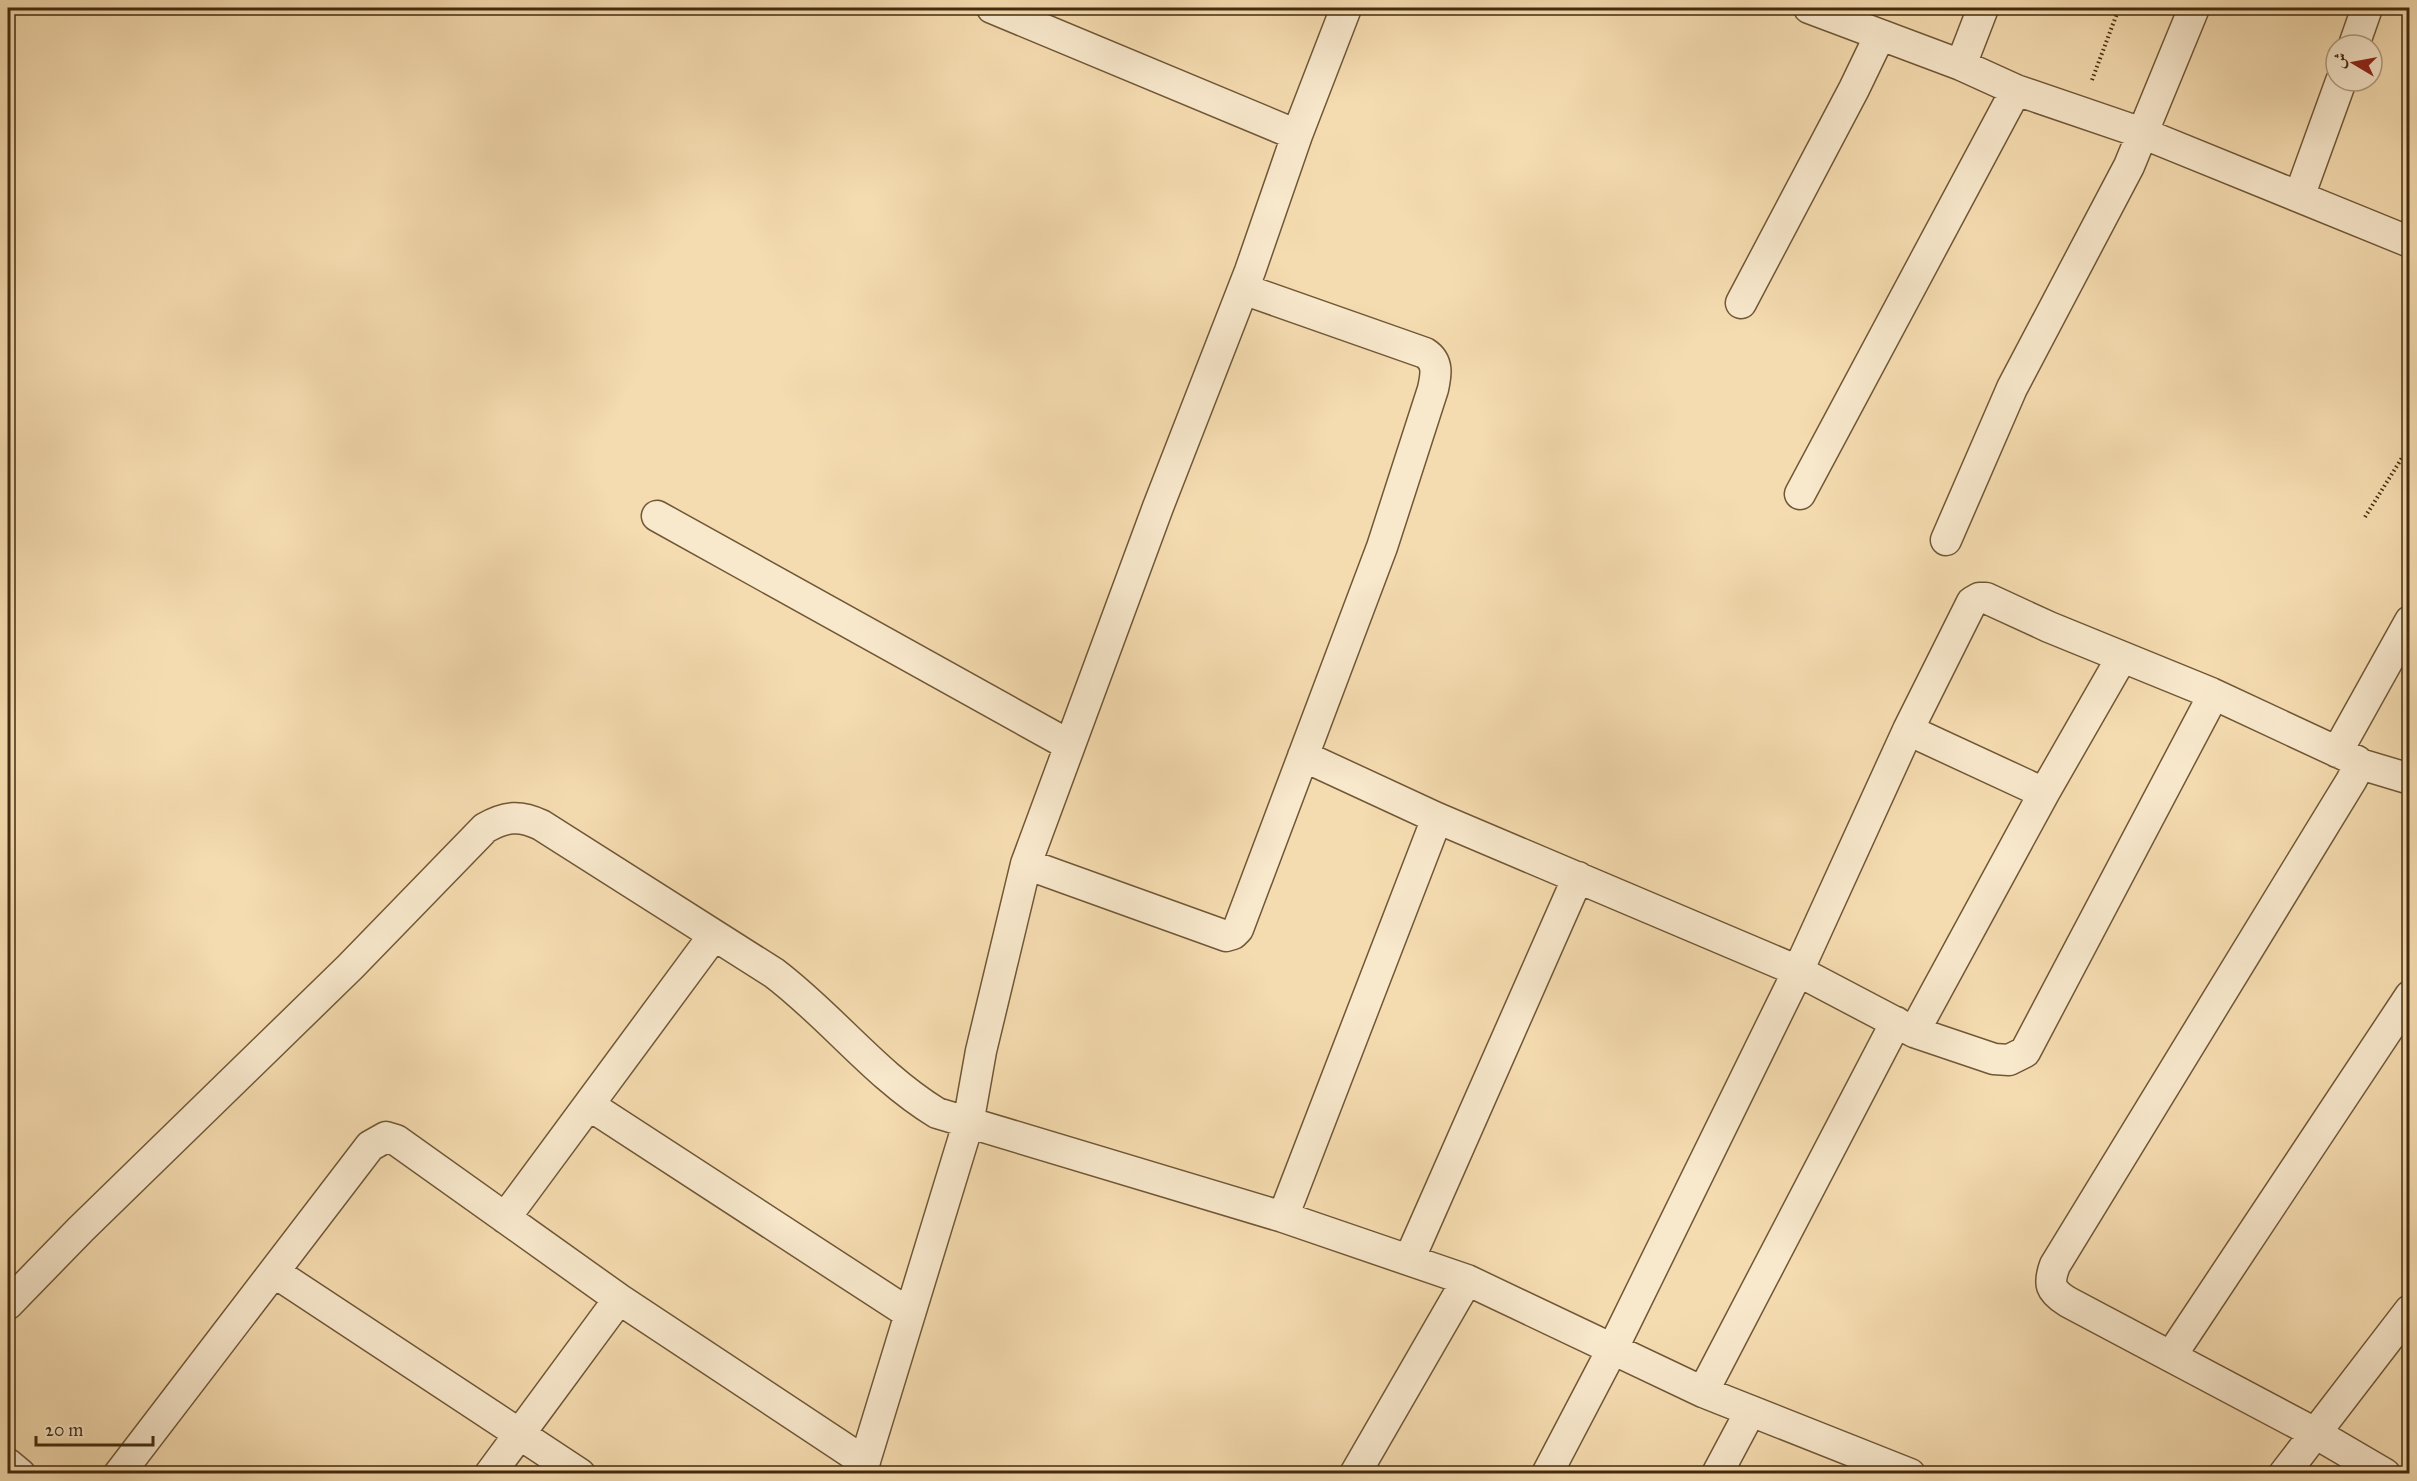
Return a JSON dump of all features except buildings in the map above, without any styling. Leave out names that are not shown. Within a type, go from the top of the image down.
[{"type":"street","points":[[992,8],[1297,135]]},
{"type":"street","points":[[119,1473],[370,1146],[386,1137],[396,1140],[619,1299],[863,1468],[968,1124],[981,1051],[1026,864],[1243,289],[1297,135],[1346,8]]},
{"type":"street","points":[[1961,65],[1983,8]]},
{"type":"street","points":[[1946,540],[2012,388],[2129,166],[2194,8]]},
{"type":"street","points":[[2358,33],[2367,8]]},
{"type":"street","points":[[1826,10],[1880,35],[1961,65],[2016,90],[2142,133],[2409,241]]},
{"type":"street","points":[[1741,303],[1880,35]]},
{"type":"street","points":[[1800,494],[2016,90]]},
{"type":"street","points":[[2299,197],[2337,93]]},
{"type":"street","points":[[1026,864],[1226,936],[1238,929],[1382,547],[1433,389],[1436,366],[1425,352],[1243,289]]},
{"type":"street","points":[[657,516],[1069,745]]},
{"type":"street","points":[[1547,1473],[1612,1348],[1798,971],[1908,730],[1969,605],[1979,598],[1994,601],[2049,627],[2211,693],[2349,758],[2408,776]]},
{"type":"street","points":[[2385,1473],[2058,1295],[2052,1288],[2050,1278],[2055,1265],[2349,758],[2409,621]]},
{"type":"street","points":[[1703,1392],[1905,1027],[2122,657]]},
{"type":"street","points":[[1303,756],[1437,818],[1798,971],[1905,1027],[1994,1059],[2009,1060],[2025,1052],[2207,707],[2211,693]]},
{"type":"street","points":[[1908,730],[2044,793]]},
{"type":"street","points":[[8,1304],[81,1229],[350,967],[485,828],[501,819],[515,816],[542,825],[774,973],[805,996],[859,1050],[911,1097],[937,1113],[1283,1217],[1467,1280],[1703,1392],[1908,1473]]},
{"type":"street","points":[[1283,1217],[1437,818]]},
{"type":"street","points":[[1410,1260],[1578,877]]},
{"type":"street","points":[[505,1218],[714,935]]},
{"type":"street","points":[[2171,1356],[2409,996]]},
{"type":"street","points":[[589,1105],[910,1314]]},
{"type":"street","points":[[274,1272],[580,1473]]},
{"type":"street","points":[[1355,1473],[1467,1280]]},
{"type":"street","points":[[490,1473],[619,1299]]},
{"type":"street","points":[[2284,1473],[2409,1310]]},
{"type":"street","points":[[1717,1473],[1750,1412]]},
{"type":"street","points":[[8,1464],[20,1473]]},
{"type":"path","points":[[2080,112],[2120,8]]},
{"type":"path","points":[[2366,517],[2409,445]]}]
